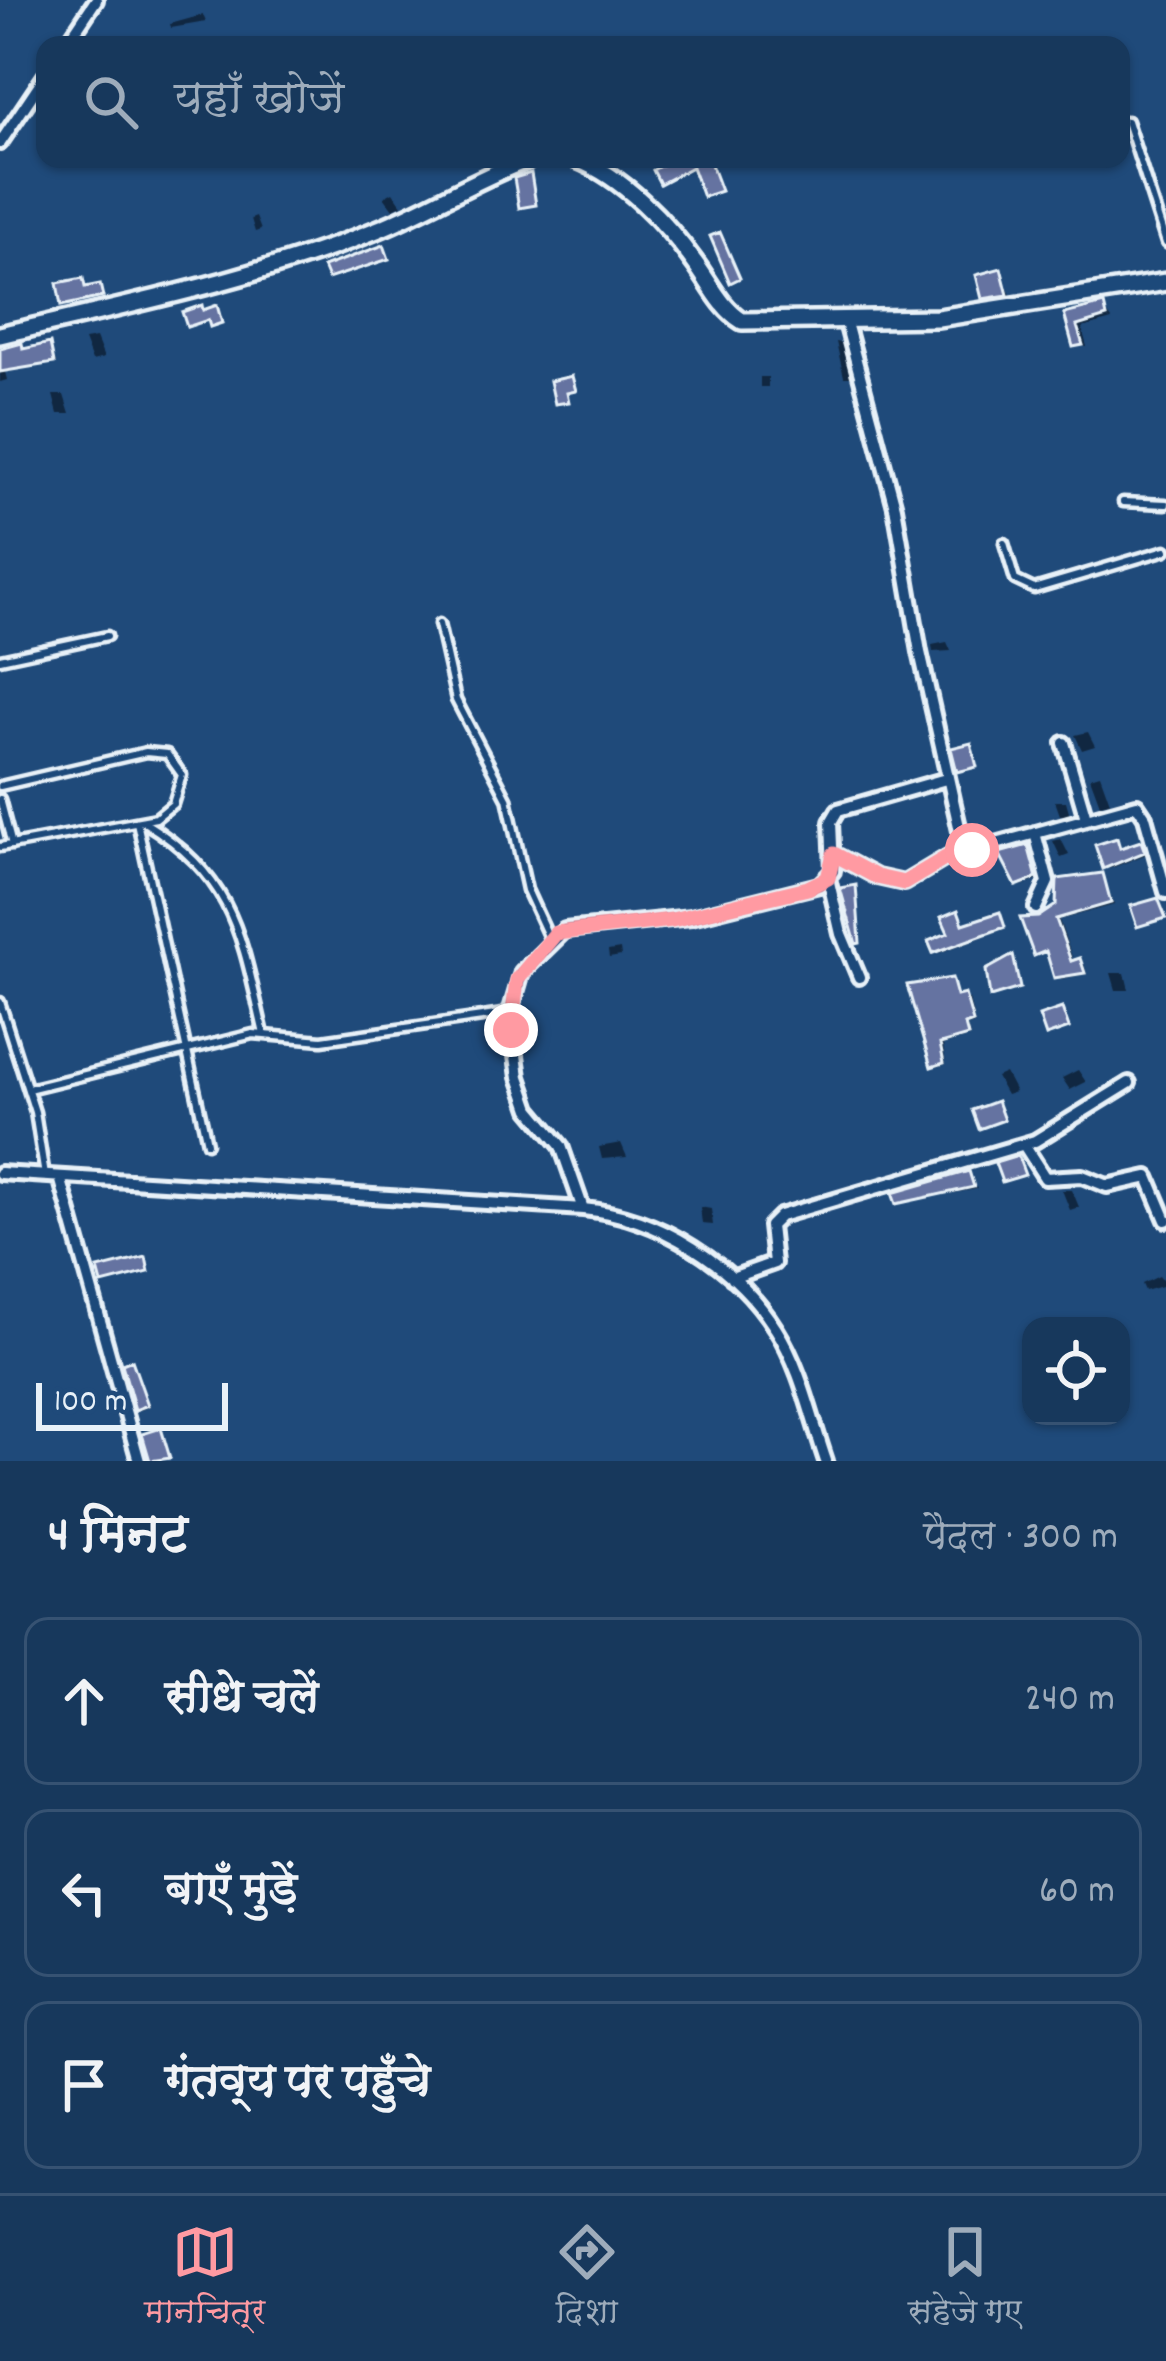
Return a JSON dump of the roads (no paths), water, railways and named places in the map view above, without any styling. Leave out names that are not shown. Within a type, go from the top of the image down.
[{"type":"street","points":[[72,36],[97,0]]},
{"type":"street","points":[[0,143],[36,89]]},
{"type":"street","points":[[0,335],[173,294],[349,241],[509,168]]},
{"type":"street","points":[[596,168],[612,176],[669,232],[722,304],[742,321],[973,314],[1166,281]]},
{"type":"street","points":[[845,319],[895,507],[946,779],[966,846]]},
{"type":"street","points":[[1064,743],[1086,818]]},
{"type":"street","points":[[859,977],[841,934],[828,878],[834,854],[831,822],[838,810],[946,779]]},
{"type":"street","points":[[834,854],[877,877],[904,883],[966,846],[979,849],[1140,806],[1166,892]]},
{"type":"street","points":[[1035,833],[1048,882],[1036,908]]},
{"type":"street","points":[[583,1209],[561,1146],[526,1098],[510,1013],[517,980],[550,940],[565,930],[691,916],[808,888],[828,878]]},
{"type":"street","points":[[732,1278],[774,1263],[770,1226],[780,1216],[1024,1144],[1129,1083]]},
{"type":"street","points":[[1024,1144],[1045,1178],[1082,1176],[1107,1186],[1148,1178],[1166,1220]]},
{"type":"street","points":[[0,1173],[610,1212],[658,1229],[732,1278],[767,1317],[789,1352],[826,1461]]},
{"type":"street","points":[[60,1177],[139,1461]]},
{"type":"lane","points":[[1130,130],[1166,243]]},
{"type":"lane","points":[[1123,502],[1166,504]]},
{"type":"lane","points":[[1004,543],[1015,580],[1034,590],[1166,550]]},
{"type":"lane","points":[[439,624],[456,700],[508,798],[527,890],[550,940]]},
{"type":"lane","points":[[0,659],[106,636]]},
{"type":"lane","points":[[0,786],[146,752],[167,754],[182,775],[181,790],[165,812],[140,822],[0,847]]},
{"type":"lane","points":[[0,799],[12,845]]},
{"type":"lane","points":[[140,822],[192,854],[209,874],[242,942],[264,1034]]},
{"type":"lane","points":[[140,822],[207,1143]]},
{"type":"lane","points":[[0,1002],[28,1089],[45,1176]]},
{"type":"lane","points":[[28,1089],[264,1034],[322,1040],[510,1013]]}]
